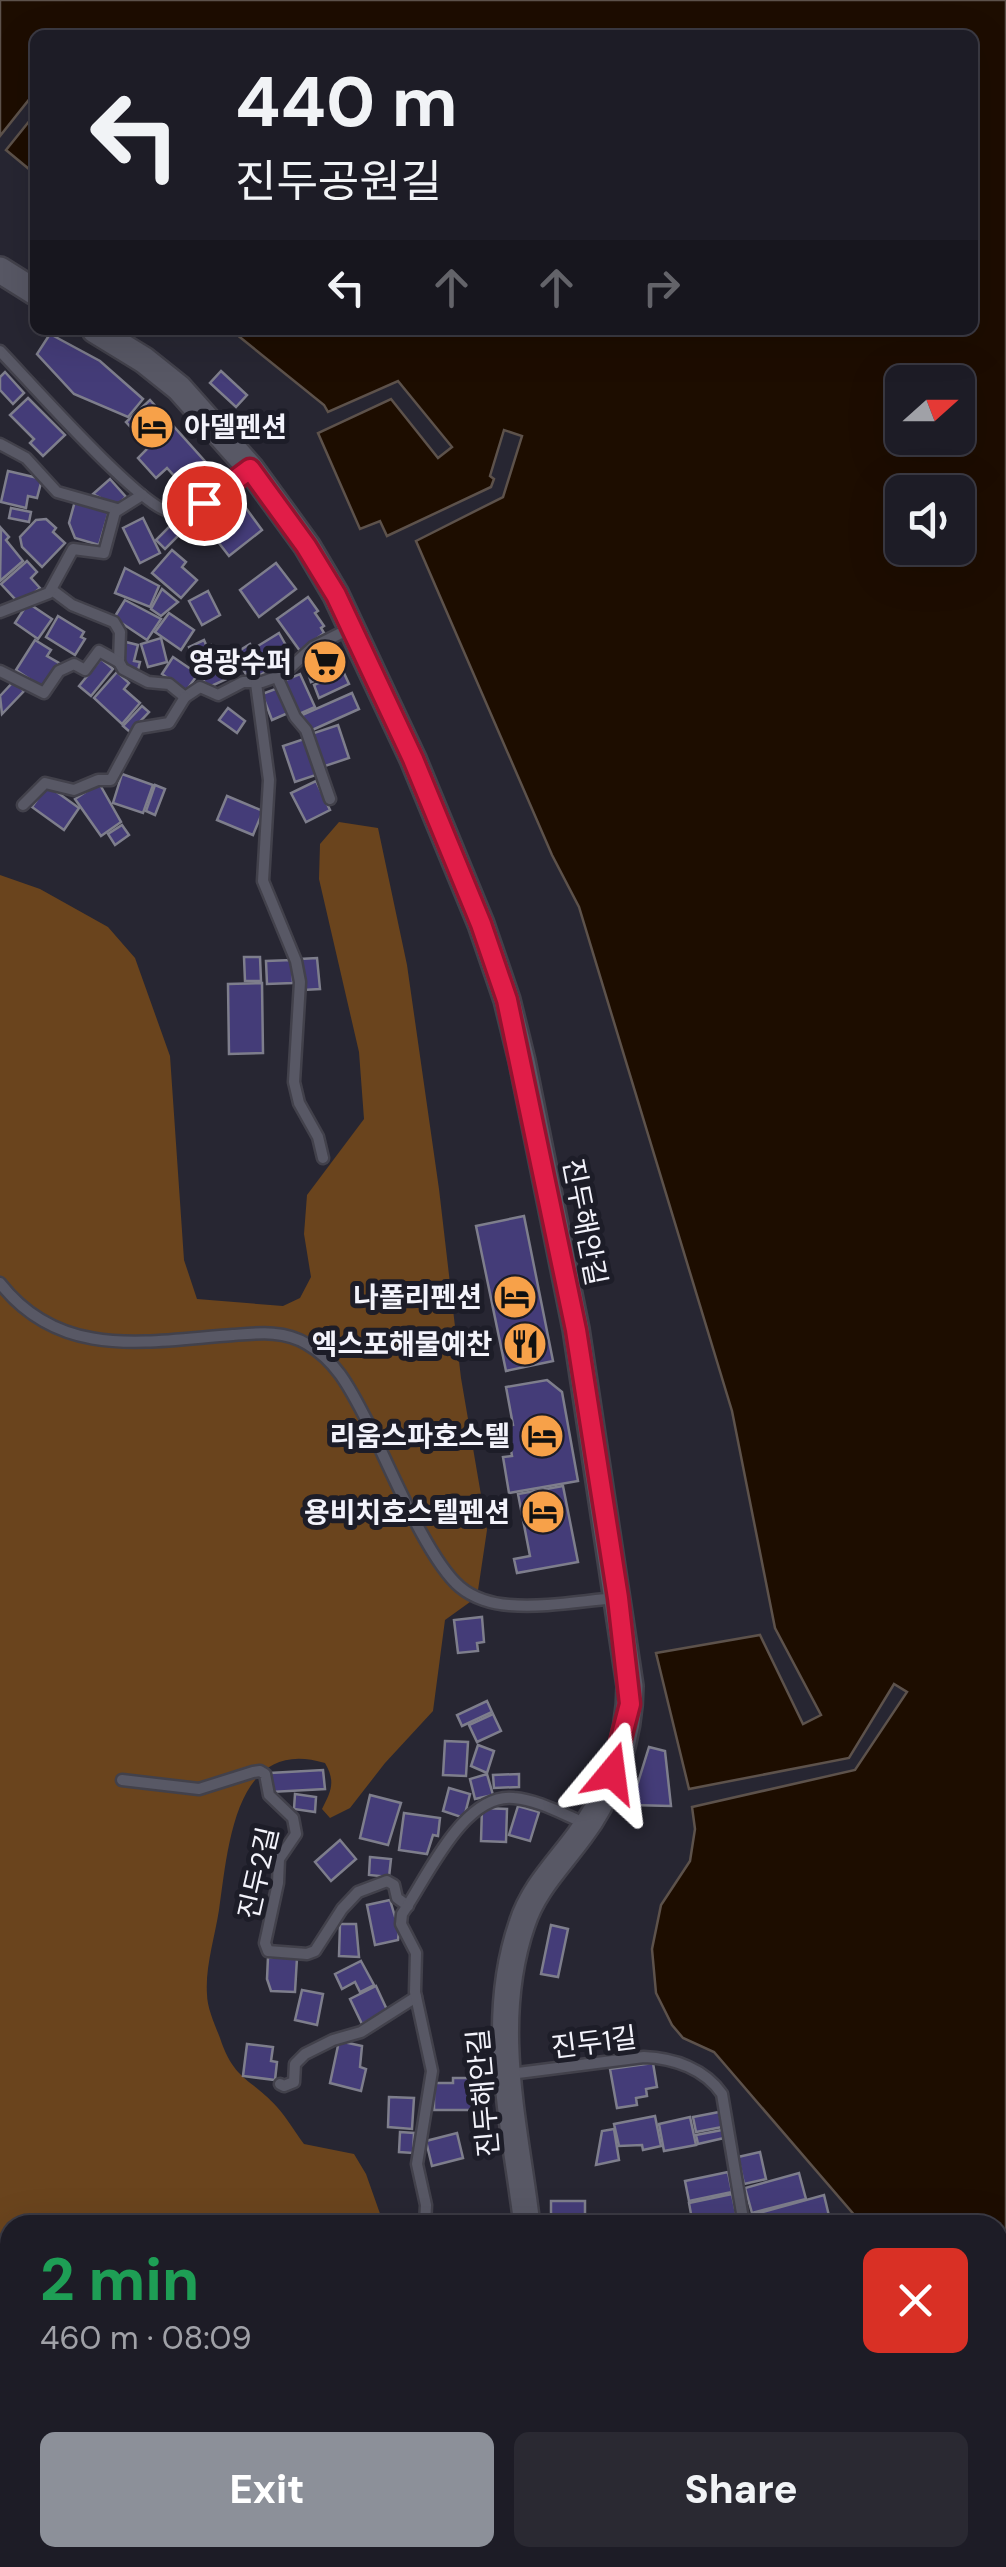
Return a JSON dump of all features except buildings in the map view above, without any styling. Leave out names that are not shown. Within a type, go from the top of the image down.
[{"type":"street","points":[[0,270],[30,289]]},
{"type":"street","name":"진두해안길","points":[[103,335],[144,360],[178,388],[250,469],[315,559],[413,759],[481,924],[507,1000],[576,1330],[630,1686],[628,1720],[612,1773],[588,1824],[542,1885],[522,1924],[506,2009],[506,2075],[526,2215]]},
{"type":"lane","points":[[0,351],[142,495],[162,510],[184,511],[204,503],[250,469]]},
{"type":"lane","points":[[0,444],[26,458],[57,492],[118,509]]},
{"type":"lane","points":[[0,612],[52,590],[72,549],[101,554],[106,551],[113,516],[142,495]]},
{"type":"lane","points":[[52,590],[72,605],[118,626],[119,662]]},
{"type":"lane","points":[[24,805],[45,783],[74,790],[98,780],[112,780],[139,728],[169,723],[185,696],[200,687],[218,694],[238,684],[290,671],[313,647],[352,628]]},
{"type":"lane","points":[[0,671],[44,693],[59,670],[69,664],[85,670],[99,651],[119,662],[128,674],[148,682],[169,684],[185,696]]},
{"type":"lane","points":[[277,676],[306,730],[330,799]]},
{"type":"lane","points":[[256,682],[269,780],[263,881],[296,961],[300,982],[294,1082],[323,1158]]},
{"type":"lane","points":[[0,1283],[24,1308],[44,1320],[103,1342],[130,1344],[259,1333],[295,1337],[319,1352],[346,1380],[433,1552],[458,1586],[476,1598],[508,1605],[618,1598]]},
{"type":"lane","name":"진두2길","points":[[122,1780],[198,1788],[253,1772],[265,1774],[270,1795],[293,1818],[296,1834],[279,1859],[265,1943],[268,1951],[316,1951],[342,1909],[358,1892],[387,1881],[394,1885],[397,1898],[408,1906]]},
{"type":"lane","points":[[425,2215],[417,2164],[432,2071],[416,1997],[416,1953],[402,1924],[402,1914],[440,1851],[485,1802],[501,1797],[528,1800],[588,1824]]},
{"type":"lane","points":[[280,2084],[294,2082],[295,2064],[305,2054],[332,2040],[353,2035],[416,1997]]},
{"type":"lane","name":"진두1길","points":[[506,2075],[644,2057],[667,2058],[712,2078],[722,2094],[742,2215]]},
{"type":"shaded area","points":[[0,0],[1006,0],[1006,2215],[854,2215],[714,2052],[683,2038],[656,1993],[652,1949],[661,1905],[690,1861],[695,1829],[692,1807],[855,1770],[907,1692],[894,1684],[849,1758],[689,1789],[656,1653],[760,1635],[803,1724],[821,1715],[775,1628],[732,1411],[579,907],[552,855],[416,541],[503,497],[522,436],[504,430],[490,476],[494,479],[491,487],[387,536],[380,521],[360,529],[318,433],[391,399],[438,458],[452,447],[398,381],[328,412],[237,335],[978,335],[978,30],[30,30],[30,98],[0,136]]},
{"type":"shaded area","points":[[30,120],[30,170],[6,150]]},
{"type":"shaded area","points":[[339,822],[378,828],[407,965],[461,1378],[487,1530],[477,1597],[445,1620],[433,1711],[350,1808],[330,1818],[322,1809],[331,1786],[325,1763],[295,1759],[271,1766],[254,1781],[232,1830],[207,1994],[225,2052],[237,2071],[268,2097],[304,2144],[354,2154],[366,2174],[380,2215],[0,2215],[0,875],[40,889],[108,927],[135,958],[170,1056],[184,1260],[197,1299],[283,1306],[300,1298],[311,1277],[304,1234],[307,1195],[364,1119],[359,1052],[319,879],[320,844]]},
{"type":"place","name":"아델펜션","points":[[152,427]]},
{"type":"place","name":"영광수퍼","points":[[325,662]]},
{"type":"place","name":"나폴리펜션","points":[[515,1297]]},
{"type":"place","name":"엑스포해물예찬","points":[[525,1344]]},
{"type":"place","name":"리움스파호스텔","points":[[542,1436]]},
{"type":"place","name":"용비치호스텔펜션","points":[[543,1512]]},
{"type":"route","points":[[204,503],[250,469],[323,572],[413,759],[481,924],[507,1000],[576,1330],[630,1686],[628,1720],[612,1773]]}]
